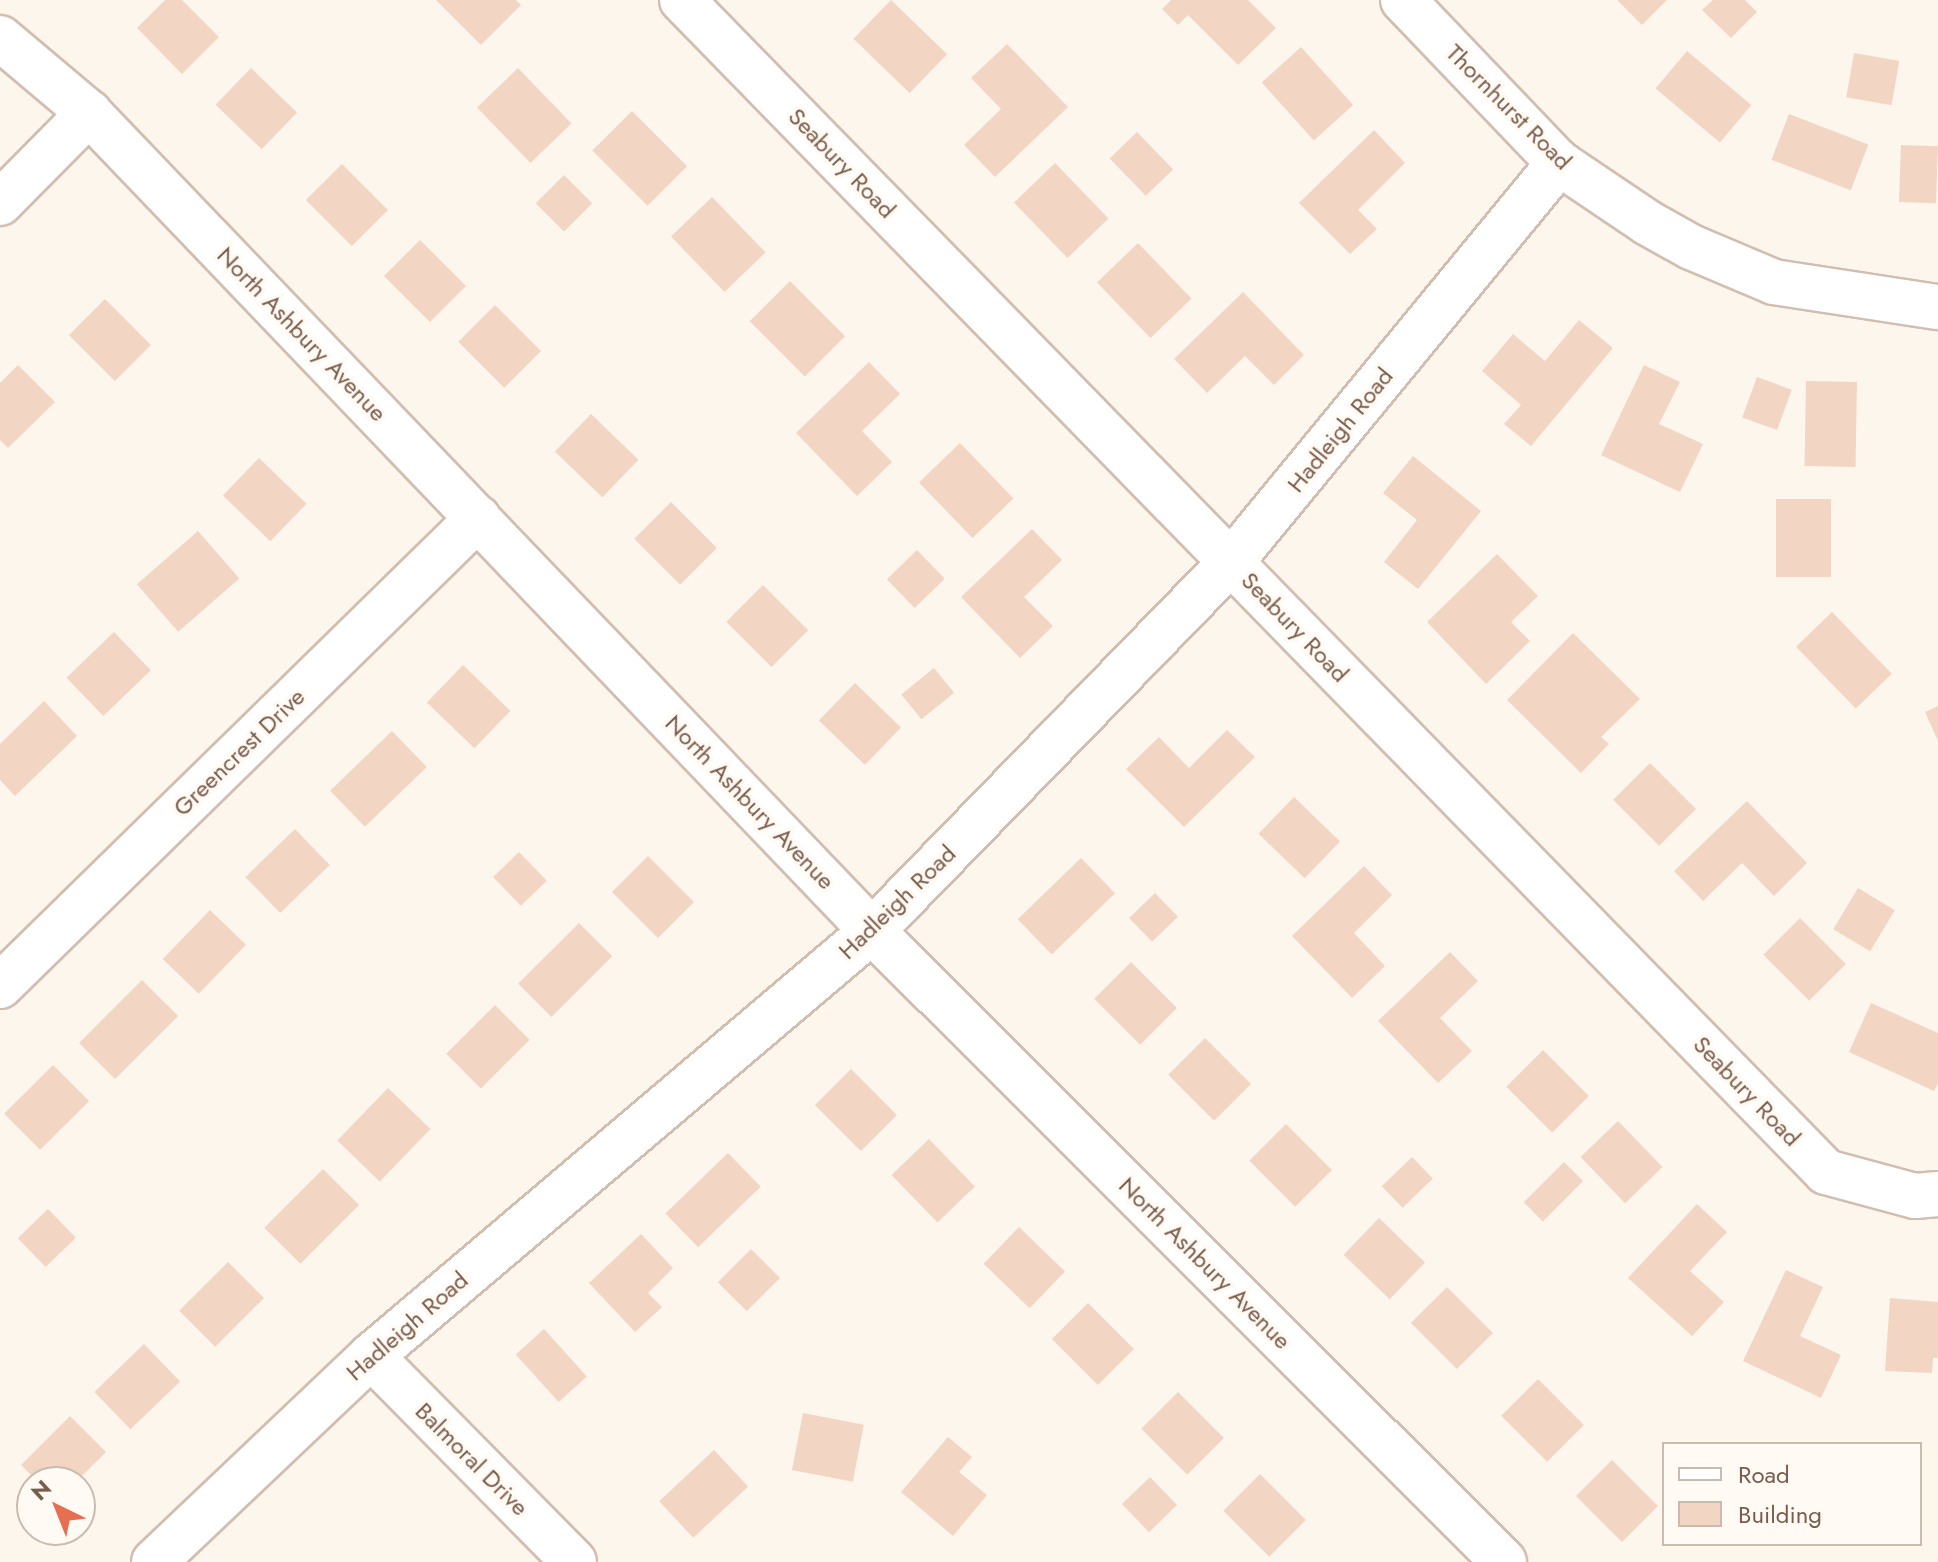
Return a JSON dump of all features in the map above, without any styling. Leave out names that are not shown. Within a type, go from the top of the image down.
[{"type":"street","name":"Seabury Road","points":[[682,0],[1826,1172],[1915,1196],[1938,1194]]},
{"type":"street","name":"Thornhurst Road","points":[[1403,0],[1559,163],[1680,241],[1774,282],[1938,307]]},
{"type":"street","name":"North Ashbury Avenue","points":[[0,38],[89,113],[872,931],[1504,1562]]},
{"type":"street","points":[[0,203],[89,113]]},
{"type":"street","name":"Hadleigh Road","points":[[154,1562],[371,1356],[872,931],[1231,562],[1559,163]]},
{"type":"street","name":"Greencrest Drive","points":[[0,986],[478,518]]},
{"type":"street","name":"Balmoral Drive","points":[[371,1356],[574,1562]]},
{"type":"building","points":[[165,0],[182,0],[219,37],[182,74],[137,28]]},
{"type":"building","points":[[436,0],[516,0],[521,5],[481,45]]},
{"type":"building","points":[[891,0],[947,54],[910,93],[853,39]]},
{"type":"building","points":[[1171,0],[1248,0],[1276,28],[1238,65],[1188,15],[1178,25],[1162,9]]},
{"type":"building","points":[[1617,0],[1667,0],[1642,25]]},
{"type":"building","points":[[1713,0],[1745,0],[1757,12],[1731,38],[1702,10]]},
{"type":"building","points":[[1007,44],[1068,107],[995,177],[964,145],[1001,109],[971,78]]},
{"type":"building","points":[[1301,47],[1353,105],[1314,140],[1262,82]]},
{"type":"building","points":[[1687,51],[1751,105],[1720,143],[1656,89]]},
{"type":"building","points":[[1854,53],[1899,61],[1891,105],[1846,97]]},
{"type":"building","points":[[251,68],[297,112],[262,149],[216,105]]},
{"type":"building","points":[[518,68],[571,123],[530,163],[477,108]]},
{"type":"building","points":[[632,111],[687,166],[648,206],[592,151]]},
{"type":"building","points":[[1789,114],[1868,144],[1851,190],[1771,160]]},
{"type":"building","points":[[1374,130],[1405,163],[1358,210],[1377,229],[1350,254],[1299,203]]},
{"type":"building","points":[[1137,132],[1173,169],[1146,196],[1110,158]]},
{"type":"building","points":[[1901,145],[1938,146],[1936,203],[1899,202]]},
{"type":"building","points":[[1055,163],[1108,218],[1067,258],[1014,203]]},
{"type":"building","points":[[342,164],[388,210],[352,246],[306,200]]},
{"type":"building","points":[[564,175],[592,203],[564,232],[536,203]]},
{"type":"building","points":[[712,197],[765,252],[724,292],[671,237]]},
{"type":"building","points":[[420,240],[466,286],[430,322],[384,276]]},
{"type":"building","points":[[1138,243],[1191,298],[1150,338],[1097,283]]},
{"type":"building","points":[[790,281],[845,336],[805,376],[750,321]]},
{"type":"building","points":[[1243,292],[1304,355],[1274,385],[1245,356],[1207,393],[1174,359]]},
{"type":"building","points":[[105,299],[151,345],[115,381],[69,335]]},
{"type":"building","points":[[495,305],[541,351],[504,388],[458,342]]},
{"type":"building","points":[[1579,320],[1613,348],[1531,446],[1504,424],[1521,405],[1482,371],[1513,334],[1545,361]]},
{"type":"building","points":[[869,362],[900,394],[862,431],[892,462],[857,496],[796,433]]},
{"type":"building","points":[[18,365],[55,402],[8,448],[0,440],[0,383]]},
{"type":"building","points":[[1644,365],[1680,382],[1659,424],[1703,444],[1680,492],[1601,455]]},
{"type":"building","points":[[1757,377],[1792,390],[1777,430],[1742,417]]},
{"type":"building","points":[[1806,381],[1857,382],[1856,467],[1805,466]]},
{"type":"building","points":[[591,414],[638,460],[602,497],[555,451]]},
{"type":"building","points":[[960,443],[1013,498],[972,538],[919,483]]},
{"type":"building","points":[[1413,456],[1481,511],[1418,589],[1384,562],[1417,520],[1383,493]]},
{"type":"building","points":[[259,458],[306,504],[270,541],[223,495]]},
{"type":"building","points":[[1776,499],[1831,499],[1831,577],[1776,577]]},
{"type":"building","points":[[671,502],[717,548],[680,585],[634,539]]},
{"type":"building","points":[[1032,529],[1062,560],[1024,597],[1053,626],[1020,658],[961,597]]},
{"type":"building","points":[[198,531],[239,579],[178,632],[137,584]]},
{"type":"building","points":[[917,550],[945,579],[915,608],[887,579]]},
{"type":"building","points":[[1497,554],[1538,596],[1511,622],[1530,641],[1486,684],[1427,622]]},
{"type":"building","points":[[763,585],[808,630],[771,667],[726,622]]},
{"type":"building","points":[[1832,612],[1892,674],[1856,709],[1796,647]]},
{"type":"building","points":[[114,632],[151,670],[103,716],[67,678]]},
{"type":"building","points":[[1573,633],[1640,699],[1601,737],[1609,744],[1581,773],[1507,700]]},
{"type":"building","points":[[463,665],[510,711],[474,748],[427,702]]},
{"type":"building","points":[[934,668],[954,693],[921,719],[901,694]]},
{"type":"building","points":[[855,683],[901,727],[865,765],[819,720]]},
{"type":"building","points":[[44,701],[77,736],[15,796],[0,780],[0,744]]},
{"type":"building","points":[[1938,706],[1938,741],[1925,712]]},
{"type":"building","points":[[1227,730],[1255,757],[1184,827],[1126,769],[1159,737],[1189,768]]},
{"type":"building","points":[[392,731],[427,767],[365,827],[330,791]]},
{"type":"building","points":[[1650,763],[1696,809],[1659,846],[1613,800]]},
{"type":"building","points":[[1294,797],[1340,841],[1305,878],[1259,834]]},
{"type":"building","points":[[1747,801],[1807,863],[1774,896],[1742,863],[1703,901],[1674,871]]},
{"type":"building","points":[[295,829],[330,865],[280,913],[245,877]]},
{"type":"building","points":[[519,852],[547,881],[521,906],[493,877]]},
{"type":"building","points":[[648,856],[694,902],[658,938],[612,892]]},
{"type":"building","points":[[1081,858],[1115,893],[1052,954],[1018,919]]},
{"type":"building","points":[[1364,866],[1392,895],[1354,933],[1385,966],[1352,998],[1292,936]]},
{"type":"building","points":[[1858,888],[1895,910],[1870,951],[1833,929]]},
{"type":"building","points":[[1155,893],[1178,917],[1152,942],[1129,918]]},
{"type":"building","points":[[210,910],[246,945],[199,994],[163,959]]},
{"type":"building","points":[[1800,918],[1846,964],[1809,1001],[1763,955]]},
{"type":"building","points":[[579,923],[612,956],[551,1017],[518,984]]},
{"type":"building","points":[[1450,952],[1478,981],[1440,1018],[1472,1051],[1438,1083],[1378,1021]]},
{"type":"building","points":[[1131,962],[1177,1008],[1140,1045],[1094,999]]},
{"type":"building","points":[[142,980],[178,1016],[115,1079],[79,1043]]},
{"type":"building","points":[[1871,1003],[1938,1033],[1938,1083],[1934,1091],[1849,1052]]},
{"type":"building","points":[[495,1005],[530,1040],[481,1088],[446,1054]]},
{"type":"building","points":[[1205,1038],[1251,1084],[1214,1121],[1168,1075]]},
{"type":"building","points":[[1543,1050],[1589,1096],[1552,1133],[1506,1087]]},
{"type":"building","points":[[53,1065],[89,1101],[40,1150],[4,1114]]},
{"type":"building","points":[[851,1069],[897,1115],[861,1151],[815,1105]]},
{"type":"building","points":[[388,1088],[430,1129],[380,1181],[337,1141]]},
{"type":"building","points":[[1618,1121],[1662,1167],[1625,1203],[1581,1157]]},
{"type":"building","points":[[1286,1124],[1332,1170],[1295,1207],[1249,1161]]},
{"type":"building","points":[[929,1139],[975,1186],[937,1223],[892,1175]]},
{"type":"building","points":[[728,1153],[761,1187],[698,1247],[665,1213]]},
{"type":"building","points":[[1412,1157],[1433,1179],[1403,1208],[1382,1186]]},
{"type":"building","points":[[1564,1162],[1583,1181],[1543,1221],[1524,1202]]},
{"type":"building","points":[[323,1169],[359,1205],[300,1264],[264,1228]]},
{"type":"building","points":[[1697,1204],[1727,1232],[1690,1271],[1724,1302],[1692,1336],[1628,1278]]},
{"type":"building","points":[[48,1209],[76,1238],[46,1267],[18,1238]]},
{"type":"building","points":[[1379,1218],[1425,1262],[1390,1299],[1344,1255]]},
{"type":"building","points":[[1019,1227],[1065,1271],[1030,1308],[984,1264]]},
{"type":"building","points":[[641,1234],[673,1268],[648,1293],[662,1307],[635,1332],[589,1283]]},
{"type":"building","points":[[751,1249],[780,1278],[747,1311],[718,1282]]},
{"type":"building","points":[[228,1262],[264,1298],[215,1347],[179,1311]]},
{"type":"building","points":[[1786,1270],[1823,1287],[1800,1336],[1841,1355],[1821,1398],[1743,1361]]},
{"type":"building","points":[[1447,1287],[1493,1333],[1457,1369],[1411,1323]]},
{"type":"building","points":[[1890,1298],[1938,1302],[1938,1358],[1933,1358],[1932,1373],[1885,1371]]},
{"type":"building","points":[[1088,1303],[1134,1349],[1098,1385],[1052,1339]]},
{"type":"building","points":[[544,1329],[587,1377],[559,1402],[516,1354]]},
{"type":"building","points":[[144,1344],[180,1381],[130,1429],[94,1392]]},
{"type":"building","points":[[1538,1379],[1584,1425],[1547,1462],[1501,1416]]},
{"type":"building","points":[[1178,1392],[1224,1438],[1187,1475],[1141,1429]]},
{"type":"building","points":[[803,1413],[864,1425],[853,1482],[792,1470]]},
{"type":"building","points":[[70,1416],[106,1452],[92,1466],[21,1465]]},
{"type":"building","points":[[948,1437],[972,1457],[959,1472],[987,1495],[953,1536],[901,1492]]},
{"type":"building","points":[[714,1450],[748,1487],[693,1538],[659,1501]]},
{"type":"building","points":[[1612,1460],[1658,1506],[1622,1542],[1576,1496]]},
{"type":"building","points":[[1260,1474],[1306,1520],[1269,1557],[1223,1511]]},
{"type":"building","points":[[1150,1477],[1177,1505],[1149,1532],[1122,1504]]}]
